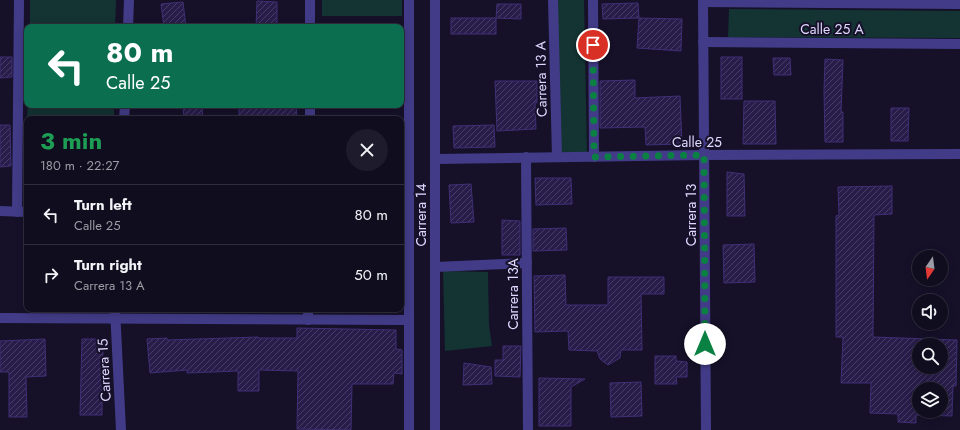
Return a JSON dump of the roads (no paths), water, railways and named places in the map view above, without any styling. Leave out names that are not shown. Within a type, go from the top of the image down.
[{"type":"street","points":[[0,211],[22,212],[19,0]]},
{"type":"street","points":[[128,24],[129,0]]},
{"type":"street","points":[[310,0],[310,24]]},
{"type":"street","name":"Carrera 14","points":[[409,0],[409,430]]},
{"type":"street","name":"Carrera 14","points":[[435,0],[435,430]]},
{"type":"street","name":"Carrera 13 A","points":[[553,0],[557,157]]},
{"type":"street","points":[[593,0],[594,157]]},
{"type":"street","name":"Calle 25 A","points":[[703,1],[960,4]]},
{"type":"street","name":"Carrera 13","points":[[703,1],[706,430]]},
{"type":"street","name":"Calle 25 A","points":[[703,42],[960,44]]},
{"type":"street","name":"Calle 25","points":[[435,158],[960,154]]},
{"type":"street","name":"Carrera 13A","points":[[526,158],[528,430]]},
{"type":"street","points":[[435,267],[527,263]]},
{"type":"street","points":[[308,312],[308,320]]},
{"type":"street","points":[[0,318],[115,314],[308,320],[408,320]]},
{"type":"street","name":"Carrera 15","points":[[115,314],[121,430]]}]
